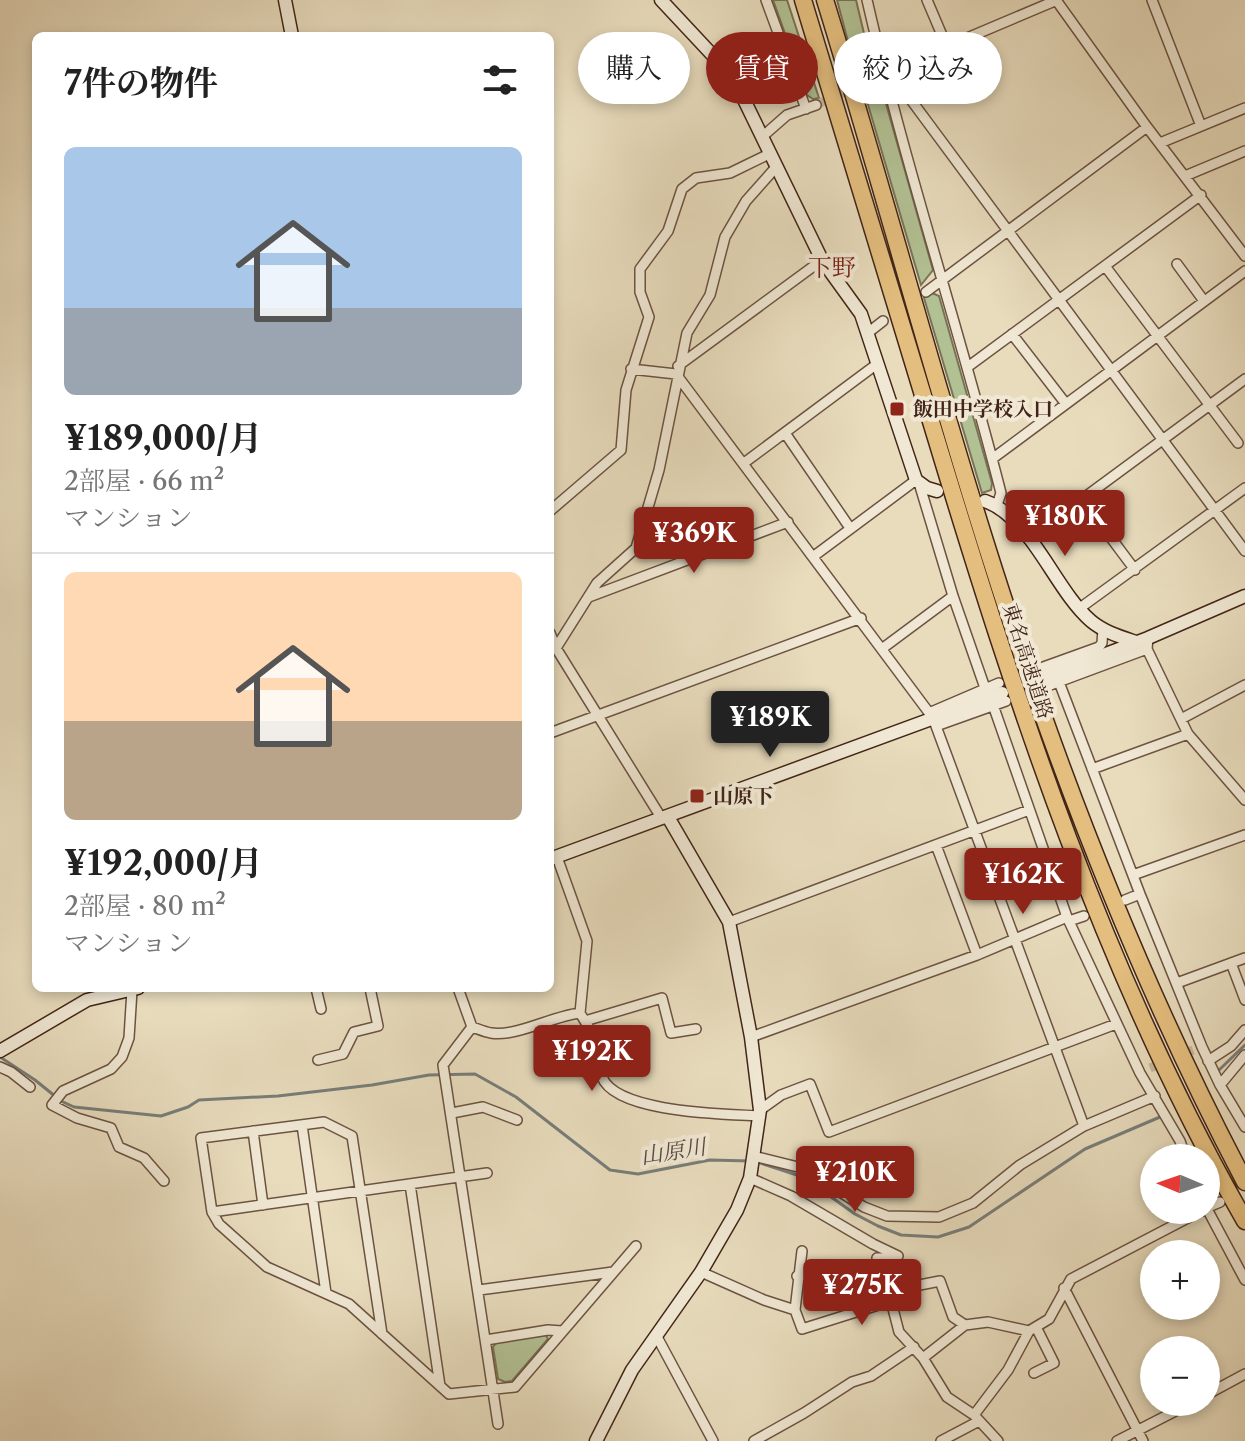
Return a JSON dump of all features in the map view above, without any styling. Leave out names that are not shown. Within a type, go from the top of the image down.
[{"type":"highway","name":"東名高速道路","points":[[801,0],[1020,705],[1068,837],[1157,1049],[1245,1221]]},
{"type":"highway","name":"東名高速道路","points":[[825,0],[939,387],[1037,699],[1131,944],[1174,1042],[1245,1182]]},
{"type":"street","points":[[285,0],[291,32]]},
{"type":"street","points":[[661,0],[733,77],[822,260],[861,314],[985,688]]},
{"type":"street","points":[[763,136],[787,115],[811,107],[766,0]]},
{"type":"street","points":[[867,0],[872,32]]},
{"type":"street","points":[[927,0],[941,32]]},
{"type":"street","points":[[982,32],[1056,0],[1245,256]]},
{"type":"street","points":[[1152,0],[1201,126]]},
{"type":"street","points":[[889,104],[969,366],[1001,493],[991,503],[1007,513],[1090,620],[1103,629],[1143,643],[1188,734],[1245,800]]},
{"type":"street","points":[[914,104],[1245,551]]},
{"type":"street","points":[[1160,143],[1245,108]]},
{"type":"street","points":[[926,292],[1147,127]]},
{"type":"street","points":[[1185,176],[1245,151]]},
{"type":"street","points":[[554,508],[621,450],[626,390],[649,317],[640,292],[640,269],[668,231],[682,189],[696,178],[730,173],[771,153]]},
{"type":"street","points":[[554,647],[597,583],[636,548],[659,470],[687,333],[710,295],[725,237],[746,201],[777,166]]},
{"type":"street","points":[[969,366],[1201,195]]},
{"type":"street","points":[[631,369],[677,370],[822,260]]},
{"type":"street","points":[[1177,264],[1204,301]]},
{"type":"street","points":[[1105,266],[1238,443]]},
{"type":"street","points":[[992,459],[1245,271]]},
{"type":"street","points":[[869,332],[883,321]]},
{"type":"street","points":[[1012,334],[1066,404]]},
{"type":"street","points":[[744,463],[877,364]]},
{"type":"street","points":[[677,370],[933,719],[1084,1126]]},
{"type":"street","points":[[1028,539],[1245,379]]},
{"type":"street","points":[[785,433],[850,528]]},
{"type":"street","points":[[917,481],[937,491]]},
{"type":"street","points":[[814,556],[917,481]]},
{"type":"street","points":[[1080,608],[1245,488]]},
{"type":"street","points":[[1082,499],[1135,570]]},
{"type":"street","points":[[589,597],[788,522]]},
{"type":"street","points":[[883,648],[953,596]]},
{"type":"street","points":[[1042,678],[1059,682],[1245,596]]},
{"type":"street","points":[[554,732],[861,618]]},
{"type":"street","points":[[1042,678],[1099,647],[1103,629]]},
{"type":"street","points":[[1042,678],[1143,643]]},
{"type":"street","points":[[554,650],[729,922],[751,1037],[760,1113],[750,1178],[737,1210],[701,1272],[632,1370],[596,1441]]},
{"type":"street","points":[[1059,682],[1177,983],[1198,1049],[1245,1126]]},
{"type":"street","points":[[1181,719],[1245,685]]},
{"type":"street","points":[[933,719],[985,688],[1002,692]]},
{"type":"street","points":[[933,719],[993,705],[1002,692]]},
{"type":"street","points":[[554,858],[1002,692]]},
{"type":"street","points":[[993,705],[1068,919],[1140,1073],[1179,1144]]},
{"type":"street","points":[[1092,769],[1188,734]]},
{"type":"street","points":[[729,922],[1029,810]]},
{"type":"street","points":[[1133,875],[1245,835]]},
{"type":"street","points":[[936,845],[977,955]]},
{"type":"street","points":[[554,860],[587,941],[583,1017],[598,1046],[601,1076],[609,1087],[625,1097],[683,1112],[760,1113],[781,1095],[810,1084],[829,1132],[1116,1024]]},
{"type":"street","points":[[1125,900],[1140,894]]},
{"type":"street","points":[[751,1037],[1068,919],[1084,916]]},
{"type":"street","points":[[1177,983],[1245,958]]},
{"type":"street","points":[[1231,963],[1245,1000]]},
{"type":"street","points":[[0,1051],[87,1000],[122,992]]},
{"type":"street","points":[[135,992],[129,1038],[122,1057],[111,1069],[63,1091],[52,1105],[77,1118],[111,1128],[119,1147],[144,1158],[164,1181]]},
{"type":"street","points":[[317,992],[321,1009]]},
{"type":"street","points":[[318,1060],[343,1054],[354,1032],[378,1026],[371,992]]},
{"type":"street","points":[[459,992],[472,1027]]},
{"type":"street","points":[[472,1027],[491,1033],[506,1033],[563,1015],[583,1017],[662,998],[671,1033],[696,1029]]},
{"type":"street","points":[[472,1027],[443,1065],[498,1424]]},
{"type":"street","points":[[1209,1063],[1245,1030]]},
{"type":"street","points":[[1219,1082],[1245,1055]]},
{"type":"street","points":[[0,1067],[30,1087]]},
{"type":"street","points":[[1140,1073],[1150,1068]]},
{"type":"street","points":[[753,1156],[802,1168],[864,1207],[887,1216],[939,1217],[973,1203],[1020,1165],[1084,1126],[1155,1096]]},
{"type":"street","points":[[452,1113],[483,1107],[517,1120]]},
{"type":"street","points":[[382,1334],[352,1136],[324,1122],[201,1138],[212,1212],[219,1224],[267,1267],[349,1304],[382,1334],[449,1394],[515,1387],[636,1246]]},
{"type":"street","points":[[302,1125],[326,1293]]},
{"type":"street","points":[[253,1131],[263,1205]]},
{"type":"street","points":[[212,1212],[487,1173]]},
{"type":"street","points":[[750,1178],[791,1196],[898,1256],[877,1258],[899,1332],[923,1358],[947,1397],[977,1418],[998,1441]]},
{"type":"street","points":[[410,1184],[440,1386]]},
{"type":"street","points":[[941,1441],[977,1418],[1032,1329],[1049,1319],[1071,1279],[1175,1224]]},
{"type":"street","points":[[1214,1224],[1245,1280]]},
{"type":"street","points":[[802,1251],[795,1310],[802,1329],[940,1281],[953,1317],[965,1325]]},
{"type":"street","points":[[479,1290],[613,1272]]},
{"type":"street","points":[[701,1272],[795,1310]]},
{"type":"street","points":[[797,1276],[816,1274]]},
{"type":"street","points":[[1064,1288],[1143,1441]]},
{"type":"street","points":[[923,1358],[965,1325],[988,1322],[1032,1329],[1054,1363],[1034,1373]]},
{"type":"street","points":[[486,1340],[548,1330],[562,1331]]},
{"type":"street","points":[[656,1335],[713,1441]]},
{"type":"street","points":[[754,1441],[852,1382],[871,1376],[914,1347]]},
{"type":"street","points":[[1220,1387],[1245,1374]]},
{"type":"street","points":[[1117,1441],[1166,1416]]},
{"type":"green space","points":[[773,0],[787,0],[797,32],[784,32]]},
{"type":"green space","points":[[837,0],[856,0],[864,32],[846,32]]},
{"type":"green space","points":[[868,104],[886,104],[933,270],[921,285]]},
{"type":"green space","points":[[932,293],[939,296],[992,483],[991,490],[982,493],[924,298]]},
{"type":"green space","points":[[546,1335],[548,1339],[512,1381],[498,1379],[493,1347],[497,1342]]},
{"type":"waterway","name":"山原川","points":[[1218,1071],[1245,1045]]},
{"type":"waterway","name":"山原川","points":[[0,1057],[74,1107],[161,1116],[199,1100],[278,1096],[429,1075],[475,1074],[516,1097],[610,1170],[638,1174],[710,1160],[750,1161]]},
{"type":"waterway","name":"山原川","points":[[757,1162],[803,1177],[855,1214],[878,1226],[901,1235],[938,1237],[969,1227],[1085,1149],[1160,1117]]},
{"type":"tunnel","points":[[816,105],[834,96]]},
{"type":"tunnel","points":[[1150,1068],[1193,1050]]},
{"type":"place","name":"飯田中学校入口","points":[[897,409]]},
{"type":"place","name":"山原下","points":[[697,796]]},
{"type":"district","name":"下野","points":[[832,268]]}]
